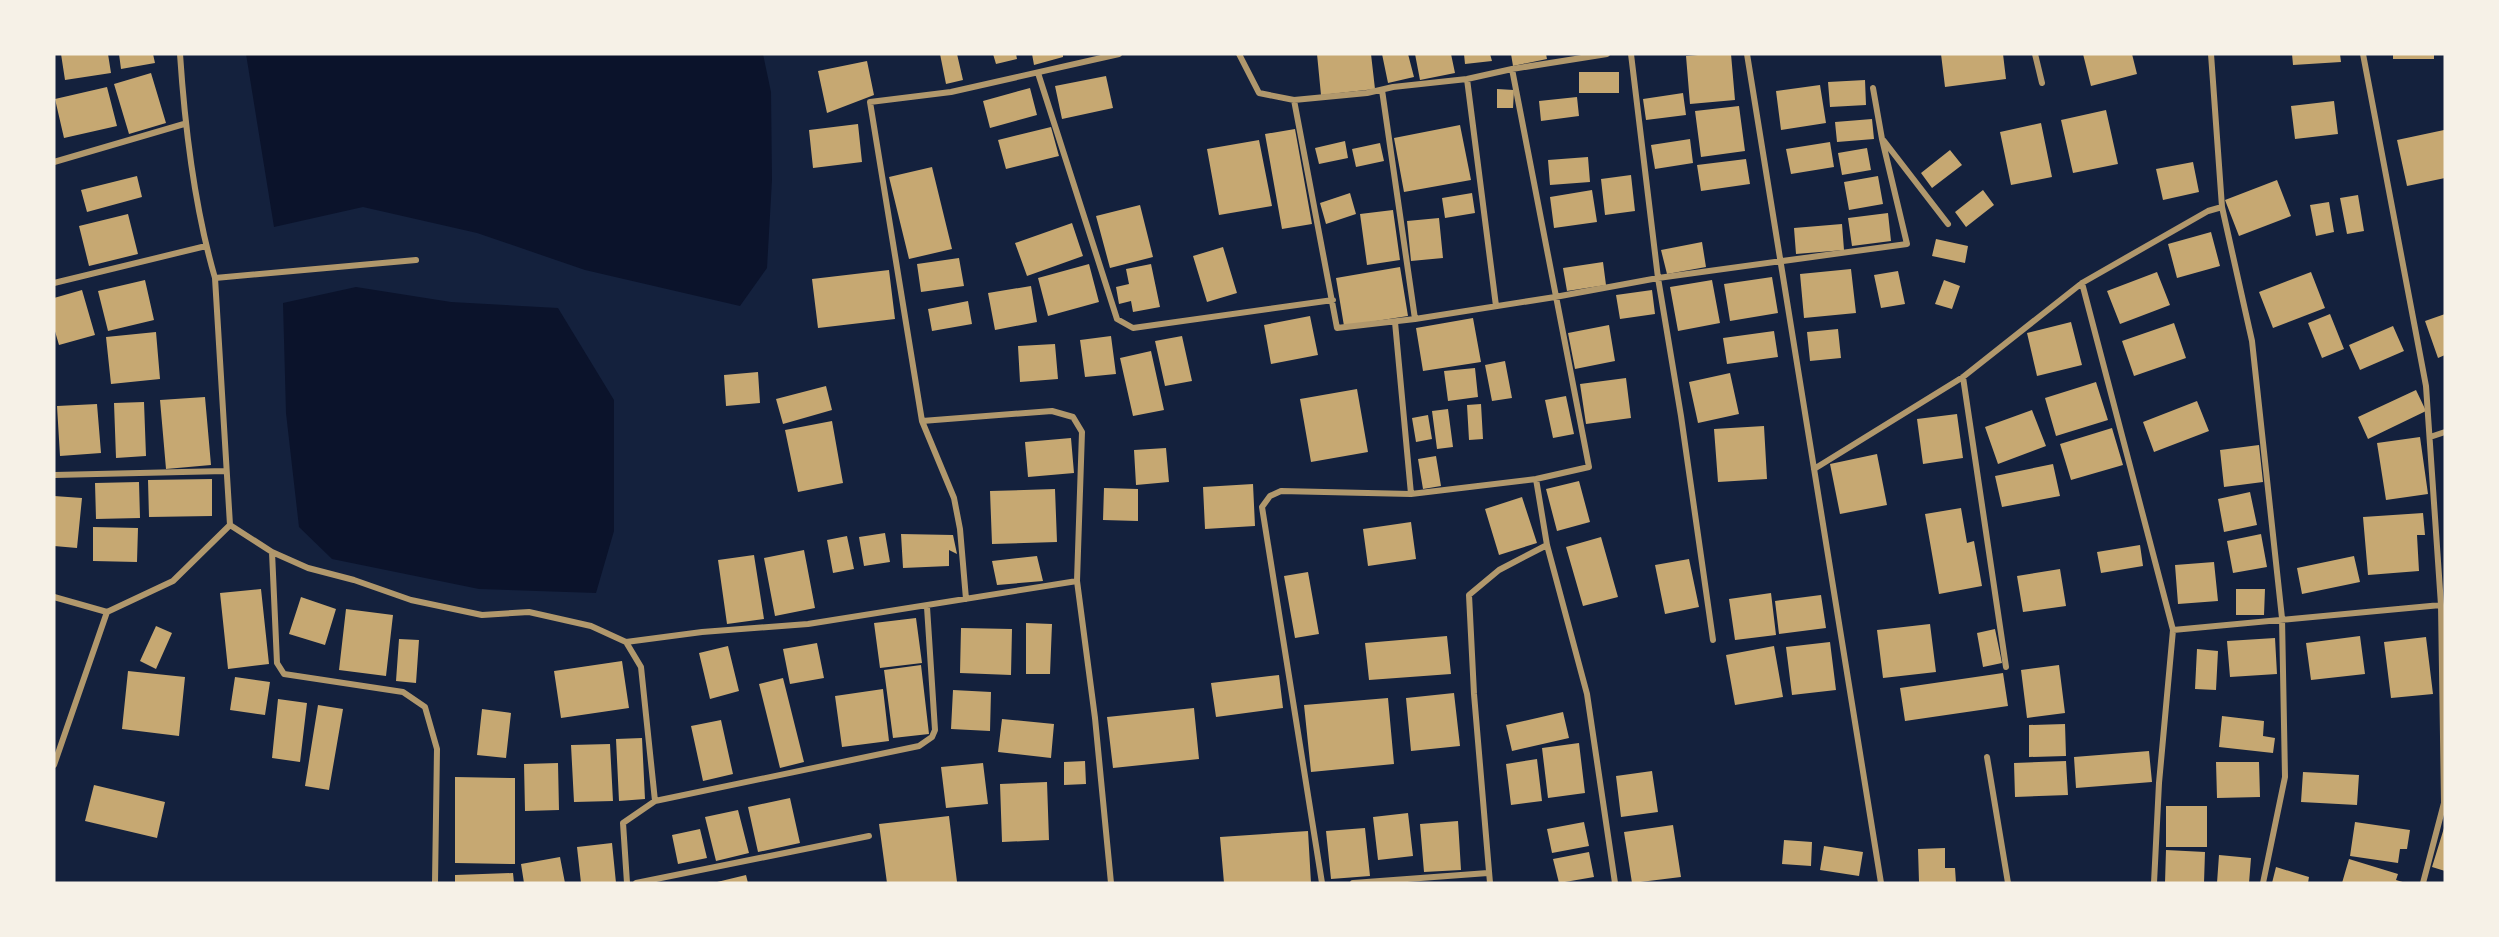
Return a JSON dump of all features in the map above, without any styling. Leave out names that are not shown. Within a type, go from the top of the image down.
[{"type":"street","points":[[180,54],[184,124],[206,246],[215,278],[230,525]]},
{"type":"street","points":[[966,599],[960,529],[954,498],[922,421],[870,102],[951,92],[1038,73],[1080,58],[1119,54]]},
{"type":"street","points":[[1239,54],[1259,93],[1294,100],[1467,79],[1512,69],[1607,54]]},
{"type":"street","points":[[1631,54],[1658,278],[1681,416],[1713,640]]},
{"type":"street","points":[[1747,54],[1881,883]]},
{"type":"street","points":[[2035,54],[2042,83]]},
{"type":"street","points":[[2211,54],[2222,207],[2252,341],[2282,618],[2285,777],[2263,883]]},
{"type":"street","points":[[2363,54],[2426,386],[2430,437],[2441,604],[2445,803],[2423,883]]},
{"type":"street","points":[[1323,883],[1262,507],[1270,496],[1281,491],[1411,494],[1536,479],[1589,467],[1512,69]]},
{"type":"street","points":[[1038,73],[1117,319],[1133,328],[1333,300]]},
{"type":"street","points":[[1467,79],[1496,306]]},
{"type":"street","points":[[1294,100],[1333,300],[1336,328],[1415,319],[1779,260],[1907,244],[1882,139],[1873,88]]},
{"type":"street","points":[[1382,90],[1415,319]]},
{"type":"street","points":[[54,162],[184,124]]},
{"type":"street","points":[[1882,139],[1948,224]]},
{"type":"street","points":[[1814,469],[1963,377],[2082,283],[2208,211],[2222,207]]},
{"type":"street","points":[[54,283],[206,246]]},
{"type":"street","points":[[215,278],[416,260]]},
{"type":"street","points":[[2082,283],[2173,630],[2159,783],[2154,883]]},
{"type":"street","points":[[1395,322],[1411,494]]},
{"type":"street","points":[[1963,377],[2006,667]]},
{"type":"street","points":[[922,421],[1052,411],[1073,417],[1082,432],[1077,582],[1095,718],[1111,883]]},
{"type":"street","points":[[2430,437],[2445,432]]},
{"type":"street","points":[[54,475],[225,471]]},
{"type":"street","points":[[1536,479],[1548,545],[1587,694],[1615,883]]},
{"type":"street","points":[[230,525],[272,552],[308,568],[354,580],[411,600],[482,615],[529,612],[591,626],[626,642],[702,632],[808,624],[1077,582]]},
{"type":"street","points":[[54,597],[107,612],[173,581],[230,525]]},
{"type":"street","points":[[1490,883],[1474,694],[1469,595],[1498,570],[1548,545]]},
{"type":"street","points":[[272,552],[277,663],[284,674],[403,692],[425,707],[437,749],[435,883]]},
{"type":"street","points":[[2173,630],[2441,604]]},
{"type":"street","points":[[627,883],[623,822],[655,801],[919,746],[927,741],[935,730],[927,607]]},
{"type":"street","points":[[54,765],[107,612]]},
{"type":"street","points":[[626,642],[641,667],[655,801]]},
{"type":"street","points":[[1988,757],[2008,883]]},
{"type":"street","points":[[636,883],[869,836]]},
{"type":"street","points":[[1353,883],[1488,873]]},
{"type":"water","points":[[246,54],[763,54],[771,92],[772,180],[767,268],[740,306],[585,270],[477,233],[363,207],[274,227]]},
{"type":"water","points":[[356,287],[451,302],[558,308],[614,400],[614,531],[596,593],[479,589],[332,559],[299,527],[286,413],[283,303]]},
{"type":"building","points":[[61,54],[108,54],[111,73],[65,80]]},
{"type":"building","points":[[119,54],[153,54],[155,63],[121,69]]},
{"type":"building","points":[[940,54],[957,54],[963,80],[946,84]]},
{"type":"building","points":[[993,54],[1016,54],[1017,59],[996,64]]},
{"type":"building","points":[[1032,54],[1063,54],[1063,57],[1034,65]]},
{"type":"building","points":[[1317,54],[1371,54],[1375,89],[1321,95]]},
{"type":"building","points":[[1382,54],[1408,54],[1414,77],[1388,83]]},
{"type":"building","points":[[1415,54],[1451,54],[1455,73],[1420,80]]},
{"type":"building","points":[[1464,54],[1490,54],[1492,61],[1465,64]]},
{"type":"building","points":[[1511,54],[1546,54],[1547,59],[1513,66]]},
{"type":"building","points":[[1731,54],[1735,100],[1690,104],[1686,56]]},
{"type":"building","points":[[1941,54],[2003,54],[2006,79],[1945,87]]},
{"type":"building","points":[[2083,54],[2132,54],[2137,74],[2091,86]]},
{"type":"building","points":[[2292,54],[2340,54],[2341,62],[2293,65]]},
{"type":"building","points":[[2393,54],[2434,54],[2434,59],[2393,59]]},
{"type":"building","points":[[867,61],[874,95],[827,113],[818,71]]},
{"type":"building","points":[[1579,72],[1619,72],[1619,93],[1579,93]]},
{"type":"building","points":[[151,73],[166,123],[129,134],[114,84]]},
{"type":"building","points":[[1106,76],[1113,108],[1062,119],[1055,86]]},
{"type":"building","points":[[1865,80],[1866,105],[1830,107],[1828,82]]},
{"type":"building","points":[[1820,85],[1826,123],[1781,130],[1776,91]]},
{"type":"building","points":[[107,87],[117,126],[64,138],[55,99]]},
{"type":"building","points":[[1030,88],[1037,115],[990,128],[983,101]]},
{"type":"building","points":[[1497,89],[1514,90],[1513,108],[1497,108]]},
{"type":"building","points":[[1683,93],[1686,115],[1646,120],[1643,99]]},
{"type":"building","points":[[1577,97],[1579,116],[1541,121],[1539,101]]},
{"type":"building","points":[[2334,101],[2338,134],[2295,139],[2291,106]]},
{"type":"building","points":[[1739,106],[1745,151],[1701,157],[1695,111]]},
{"type":"building","points":[[2106,110],[2118,164],[2073,173],[2061,120]]},
{"type":"building","points":[[1872,119],[1874,139],[1837,142],[1835,122]]},
{"type":"building","points":[[2041,123],[2052,177],[2011,185],[2000,132]]},
{"type":"building","points":[[858,124],[862,162],[813,168],[809,130]]},
{"type":"building","points":[[1460,125],[1471,180],[1404,192],[1394,138]]},
{"type":"building","points":[[1051,127],[1059,156],[1006,169],[998,140]]},
{"type":"building","points":[[1295,129],[1312,224],[1282,229],[1265,134]]},
{"type":"building","points":[[2444,130],[2445,178],[2407,186],[2397,140]]},
{"type":"building","points":[[1690,139],[1693,163],[1655,169],[1651,145]]},
{"type":"building","points":[[1259,140],[1272,206],[1219,215],[1207,149]]},
{"type":"building","points":[[1345,141],[1348,158],[1319,164],[1315,148]]},
{"type":"building","points":[[1830,142],[1834,167],[1791,174],[1786,149]]},
{"type":"building","points":[[1380,143],[1384,161],[1356,167],[1352,149]]},
{"type":"building","points":[[1867,148],[1871,170],[1842,175],[1838,153]]},
{"type":"building","points":[[1950,150],[1962,165],[1932,188],[1921,173]]},
{"type":"building","points":[[1588,157],[1590,182],[1550,185],[1548,160]]},
{"type":"building","points":[[1746,159],[1750,184],[1701,191],[1697,165]]},
{"type":"building","points":[[2193,162],[2199,192],[2163,200],[2156,169]]},
{"type":"building","points":[[932,167],[952,249],[909,259],[889,177]]},
{"type":"building","points":[[1631,175],[1635,211],[1605,215],[1601,179]]},
{"type":"building","points":[[137,176],[142,197],[87,212],[81,190]]},
{"type":"building","points":[[1878,176],[1883,204],[1849,210],[1844,182]]},
{"type":"building","points":[[2277,180],[2291,216],[2239,236],[2225,200]]},
{"type":"building","points":[[1592,190],[1597,222],[1554,228],[1550,197]]},
{"type":"building","points":[[1983,190],[1994,205],[1966,227],[1955,212]]},
{"type":"building","points":[[1350,193],[1356,214],[1326,224],[1320,203]]},
{"type":"building","points":[[1472,193],[1475,213],[1445,218],[1442,198]]},
{"type":"building","points":[[2358,195],[2364,231],[2347,234],[2340,198]]},
{"type":"building","points":[[2329,202],[2334,232],[2316,236],[2310,205]]},
{"type":"building","points":[[1140,205],[1153,257],[1110,268],[1096,216]]},
{"type":"building","points":[[1393,210],[1400,260],[1367,265],[1360,214]]},
{"type":"building","points":[[1888,213],[1891,241],[1852,246],[1848,218]]},
{"type":"building","points":[[128,214],[138,254],[89,266],[79,226]]},
{"type":"building","points":[[1439,218],[1443,258],[1411,261],[1407,221]]},
{"type":"building","points":[[1072,223],[1083,256],[1027,276],[1015,243]]},
{"type":"building","points":[[1842,224],[1844,250],[1796,254],[1794,228]]},
{"type":"building","points":[[2211,232],[2220,266],[2177,278],[2168,244]]},
{"type":"building","points":[[1936,239],[1968,246],[1965,263],[1932,256]]},
{"type":"building","points":[[1702,242],[1706,267],[1667,274],[1661,250]]},
{"type":"building","points":[[1223,247],[1237,293],[1207,302],[1193,256]]},
{"type":"building","points":[[959,258],[964,286],[921,292],[917,264]]},
{"type":"building","points":[[1603,262],[1606,285],[1567,291],[1563,268]]},
{"type":"building","points":[[1089,264],[1099,302],[1048,316],[1038,278]]},
{"type":"building","points":[[1151,264],[1160,307],[1133,312],[1131,301],[1119,304],[1116,287],[1129,284],[1126,269]]},
{"type":"building","points":[[1400,267],[1408,316],[1344,326],[1336,278]]},
{"type":"building","points":[[1851,269],[1856,313],[1804,318],[1800,274]]},
{"type":"building","points":[[889,270],[895,319],[818,328],[812,279]]},
{"type":"building","points":[[1898,271],[1905,304],[1881,308],[1874,275]]},
{"type":"building","points":[[2157,272],[2170,305],[2120,324],[2107,291]]},
{"type":"building","points":[[2311,272],[2325,308],[2273,328],[2259,292]]},
{"type":"building","points":[[1772,277],[1778,313],[1730,321],[1724,284]]},
{"type":"building","points":[[145,280],[154,320],[108,331],[98,291]]},
{"type":"building","points":[[1712,280],[1720,323],[1678,331],[1670,287]]},
{"type":"building","points":[[1944,280],[1960,286],[1952,309],[1935,304]]},
{"type":"building","points":[[1031,286],[1037,322],[995,330],[988,293]]},
{"type":"building","points":[[82,290],[95,335],[59,345],[54,328],[54,298]]},
{"type":"building","points":[[1652,290],[1655,314],[1620,319],[1616,295]]},
{"type":"building","points":[[968,301],[972,324],[932,331],[928,309]]},
{"type":"building","points":[[2330,314],[2344,349],[2322,358],[2308,323]]},
{"type":"building","points":[[2445,314],[2445,355],[2438,358],[2425,321]]},
{"type":"building","points":[[1310,316],[1318,355],[1271,364],[1264,325]]},
{"type":"building","points":[[1473,318],[1481,362],[1423,371],[1416,328]]},
{"type":"building","points":[[2071,322],[2082,365],[2037,376],[2027,333]]},
{"type":"building","points":[[2174,323],[2186,358],[2134,376],[2122,341]]},
{"type":"building","points":[[1609,325],[1615,361],[1575,369],[1568,333]]},
{"type":"building","points":[[2393,326],[2404,351],[2360,370],[2349,345]]},
{"type":"building","points":[[1838,329],[1841,358],[1810,361],[1807,332]]},
{"type":"building","points":[[1774,331],[1778,357],[1727,364],[1723,338]]},
{"type":"building","points":[[156,332],[160,379],[111,384],[106,337]]},
{"type":"building","points":[[1111,336],[1116,374],[1085,377],[1080,340]]},
{"type":"building","points":[[1182,336],[1192,381],[1165,386],[1155,341]]},
{"type":"building","points":[[1055,344],[1058,379],[1020,382],[1018,346]]},
{"type":"building","points":[[1151,351],[1164,410],[1133,416],[1120,358]]},
{"type":"building","points":[[1505,361],[1512,398],[1492,401],[1485,365]]},
{"type":"building","points":[[1475,368],[1478,397],[1448,401],[1444,371]]},
{"type":"building","points":[[758,372],[760,403],[726,406],[724,375]]},
{"type":"building","points":[[1730,373],[1739,414],[1698,423],[1689,382]]},
{"type":"building","points":[[1626,378],[1631,418],[1586,424],[1580,384]]},
{"type":"building","points":[[2096,382],[2108,420],[2056,436],[2045,398]]},
{"type":"building","points":[[826,386],[832,410],[783,424],[776,399]]},
{"type":"building","points":[[1357,389],[1368,452],[1311,462],[1300,399]]},
{"type":"building","points":[[2416,390],[2426,411],[2368,439],[2358,417]]},
{"type":"building","points":[[1566,396],[1574,434],[1553,438],[1545,400]]},
{"type":"building","points":[[205,397],[211,465],[166,469],[160,400]]},
{"type":"building","points":[[2197,401],[2209,431],[2154,452],[2143,422]]},
{"type":"building","points":[[144,402],[146,456],[116,458],[114,403]]},
{"type":"building","points":[[97,404],[101,453],[60,456],[57,406]]},
{"type":"building","points":[[1481,404],[1483,439],[1469,440],[1467,405]]},
{"type":"building","points":[[1448,409],[1453,447],[1437,449],[1432,411]]},
{"type":"building","points":[[2032,410],[2046,446],[1998,464],[1985,427]]},
{"type":"building","points":[[1957,414],[1963,458],[1923,464],[1917,419]]},
{"type":"building","points":[[1428,415],[1432,439],[1416,442],[1412,418]]},
{"type":"building","points":[[832,421],[843,483],[798,492],[785,430]]},
{"type":"building","points":[[1764,426],[1767,479],[1718,482],[1714,429]]},
{"type":"building","points":[[2112,428],[2123,465],[2071,480],[2060,444]]},
{"type":"building","points":[[2420,437],[2428,494],[2386,500],[2377,443]]},
{"type":"building","points":[[1071,438],[1074,473],[1028,477],[1025,442]]},
{"type":"building","points":[[2259,445],[2263,482],[2224,487],[2220,450]]},
{"type":"building","points":[[1166,448],[1169,482],[1136,485],[1134,450]]},
{"type":"building","points":[[1877,454],[1887,505],[1840,514],[1830,464]]},
{"type":"building","points":[[1436,456],[1441,486],[1423,489],[1418,459]]},
{"type":"building","points":[[2053,464],[2060,496],[2002,507],[1995,476]]},
{"type":"building","points":[[212,479],[212,516],[149,517],[148,480]]},
{"type":"building","points":[[1579,481],[1590,522],[1557,531],[1546,489]]},
{"type":"building","points":[[139,482],[140,518],[96,519],[95,483]]},
{"type":"building","points":[[1253,484],[1255,526],[1205,529],[1203,487]]},
{"type":"building","points":[[1104,488],[1138,489],[1138,521],[1103,520]]},
{"type":"building","points":[[1055,489],[1057,542],[992,544],[990,491]]},
{"type":"building","points":[[2250,492],[2257,525],[2224,532],[2218,499]]},
{"type":"building","points":[[54,496],[82,498],[77,548],[54,546]]},
{"type":"building","points":[[1522,497],[1537,543],[1499,555],[1485,509]]},
{"type":"building","points":[[1961,508],[1967,543],[1974,541],[1982,586],[1939,594],[1925,514]]},
{"type":"building","points":[[2423,513],[2425,535],[2417,535],[2419,571],[2368,575],[2363,517]]},
{"type":"building","points":[[1411,522],[1416,559],[1368,566],[1363,529]]},
{"type":"building","points":[[93,527],[138,528],[137,562],[93,561]]},
{"type":"building","points":[[885,533],[890,562],[864,566],[859,537]]},
{"type":"building","points":[[901,534],[953,535],[957,554],[949,550],[949,566],[903,568]]},
{"type":"building","points":[[2261,534],[2267,567],[2233,573],[2227,541]]},
{"type":"building","points":[[847,536],[854,569],[833,573],[827,540]]},
{"type":"building","points":[[1601,537],[1618,597],[1583,606],[1566,547]]},
{"type":"building","points":[[2140,545],[2143,566],[2101,573],[2097,552]]},
{"type":"building","points":[[804,550],[815,608],[775,616],[764,558]]},
{"type":"building","points":[[754,555],[764,619],[727,624],[718,560]]},
{"type":"building","points":[[1037,556],[1043,581],[997,585],[992,561]]},
{"type":"building","points":[[2354,556],[2360,582],[2302,594],[2297,568]]},
{"type":"building","points":[[1689,559],[1699,607],[1665,614],[1655,565]]},
{"type":"building","points":[[2214,562],[2218,601],[2178,604],[2175,565]]},
{"type":"building","points":[[2060,569],[2066,606],[2023,612],[2017,576]]},
{"type":"building","points":[[1308,572],[1319,634],[1295,638],[1284,576]]},
{"type":"building","points":[[261,589],[269,664],[228,669],[220,593]]},
{"type":"building","points":[[2236,589],[2265,589],[2264,615],[2236,615]]},
{"type":"building","points":[[1771,593],[1776,635],[1735,640],[1729,599]]},
{"type":"building","points":[[1821,595],[1826,628],[1779,634],[1775,601]]},
{"type":"building","points":[[301,597],[336,609],[325,645],[289,634]]},
{"type":"building","points":[[346,609],[393,615],[386,676],[339,670]]},
{"type":"building","points":[[916,618],[922,663],[880,668],[874,623]]},
{"type":"building","points":[[1026,623],[1052,624],[1050,674],[1026,674]]},
{"type":"building","points":[[1930,624],[1936,672],[1883,678],[1877,630]]},
{"type":"building","points":[[156,626],[172,633],[156,669],[140,661]]},
{"type":"building","points":[[961,628],[1012,629],[1011,675],[960,673]]},
{"type":"building","points":[[1995,629],[2002,663],[1983,667],[1977,633]]},
{"type":"building","points":[[1447,636],[1451,674],[1369,680],[1365,643]]},
{"type":"building","points":[[2360,636],[2365,674],[2311,680],[2306,643]]},
{"type":"building","points":[[2426,637],[2433,694],[2391,698],[2384,642]]},
{"type":"building","points":[[2275,638],[2277,674],[2230,677],[2227,641]]},
{"type":"building","points":[[399,639],[419,640],[416,683],[396,681]]},
{"type":"building","points":[[1830,642],[1836,690],[1792,695],[1786,647]]},
{"type":"building","points":[[817,643],[824,678],[790,684],[783,649]]},
{"type":"building","points":[[728,646],[739,691],[710,699],[699,653]]},
{"type":"building","points":[[1774,646],[1783,697],[1735,705],[1726,655]]},
{"type":"building","points":[[2197,649],[2218,651],[2216,690],[2195,689]]},
{"type":"building","points":[[622,661],[629,708],[561,718],[554,671]]},
{"type":"building","points":[[921,665],[929,734],[893,738],[884,670]]},
{"type":"building","points":[[2059,665],[2065,713],[2027,718],[2021,670]]},
{"type":"building","points":[[128,671],[185,677],[179,736],[122,729]]},
{"type":"building","points":[[2003,673],[2008,706],[1905,721],[1900,688]]},
{"type":"building","points":[[1279,675],[1283,708],[1216,717],[1211,683]]},
{"type":"building","points":[[235,677],[270,682],[265,715],[230,710]]},
{"type":"building","points":[[783,678],[804,762],[780,768],[759,684]]},
{"type":"building","points":[[883,689],[889,741],[842,747],[835,696]]},
{"type":"building","points":[[953,690],[991,692],[990,731],[951,729]]},
{"type":"building","points":[[1454,693],[1460,746],[1411,751],[1406,698]]},
{"type":"building","points":[[1388,698],[1394,764],[1311,772],[1304,705]]},
{"type":"building","points":[[278,699],[307,703],[300,762],[272,758]]},
{"type":"building","points":[[318,705],[343,709],[329,790],[305,786]]},
{"type":"building","points":[[1194,708],[1199,759],[1113,768],[1107,717]]},
{"type":"building","points":[[482,709],[511,713],[506,758],[477,755]]},
{"type":"building","points":[[1563,712],[1569,738],[1512,751],[1506,725]]},
{"type":"building","points":[[2222,716],[2264,721],[2263,736],[2275,738],[2273,753],[2219,747]]},
{"type":"building","points":[[1002,719],[1054,724],[1051,758],[998,752]]},
{"type":"building","points":[[721,720],[733,774],[703,781],[691,726]]},
{"type":"building","points":[[2065,724],[2066,756],[2029,757],[2029,725]]},
{"type":"building","points":[[642,738],[645,799],[619,801],[616,739]]},
{"type":"building","points":[[1579,743],[1585,793],[1548,798],[1542,748]]},
{"type":"building","points":[[610,744],[613,801],[574,802],[571,745]]},
{"type":"building","points":[[2149,751],[2152,782],[2076,788],[2074,757]]},
{"type":"building","points":[[1537,759],[1542,801],[1511,805],[1506,764]]},
{"type":"building","points":[[1085,761],[1086,784],[1064,785],[1064,762]]},
{"type":"building","points":[[2066,761],[2068,795],[2015,797],[2014,763]]},
{"type":"building","points":[[2216,762],[2259,762],[2260,797],[2217,798]]},
{"type":"building","points":[[558,763],[559,810],[525,811],[524,764]]},
{"type":"building","points":[[983,763],[988,804],[946,808],[941,767]]},
{"type":"building","points":[[1652,771],[1658,812],[1621,817],[1616,776]]},
{"type":"building","points":[[2303,772],[2359,775],[2357,805],[2301,802]]},
{"type":"building","points":[[455,777],[515,778],[515,864],[455,863]]},
{"type":"building","points":[[1047,782],[1049,840],[1002,842],[1000,784]]},
{"type":"building","points":[[94,785],[165,802],[157,838],[85,821]]},
{"type":"building","points":[[790,798],[800,843],[758,852],[748,807]]},
{"type":"building","points":[[2166,806],[2207,806],[2207,847],[2166,847]]},
{"type":"building","points":[[738,810],[749,853],[716,861],[705,817]]},
{"type":"building","points":[[1408,813],[1413,856],[1378,860],[1373,817]]},
{"type":"building","points":[[949,816],[957,882],[887,883],[879,824]]},
{"type":"building","points":[[1458,821],[1461,870],[1424,872],[1420,824]]},
{"type":"building","points":[[1584,822],[1589,846],[1552,853],[1547,829]]},
{"type":"building","points":[[2355,822],[2410,830],[2407,849],[2400,849],[2398,863],[2350,856]]},
{"type":"building","points":[[1673,825],[1681,877],[1632,883],[1624,832]]},
{"type":"building","points":[[1365,828],[1370,876],[1331,879],[1326,831]]},
{"type":"building","points":[[2445,828],[2445,871],[2432,867]]},
{"type":"building","points":[[700,829],[707,858],[678,864],[672,835]]},
{"type":"building","points":[[1308,831],[1311,883],[1224,883],[1220,837]]},
{"type":"building","points":[[1784,840],[1812,842],[1811,866],[1782,864]]},
{"type":"building","points":[[612,843],[616,883],[581,883],[577,847]]},
{"type":"building","points":[[1824,846],[1863,852],[1859,876],[1820,870]]},
{"type":"building","points":[[1945,848],[1945,868],[1955,868],[1956,883],[1919,882],[1918,849]]},
{"type":"building","points":[[2166,850],[2205,852],[2204,883],[2165,883]]},
{"type":"building","points":[[1589,852],[1594,877],[1559,883],[1553,859]]},
{"type":"building","points":[[2219,855],[2251,858],[2249,883],[2217,883]]},
{"type":"building","points":[[560,857],[565,883],[524,883],[521,864]]},
{"type":"building","points":[[2349,859],[2398,874],[2396,880],[2406,883],[2342,883]]},
{"type":"building","points":[[2276,867],[2309,877],[2308,883],[2272,883]]},
{"type":"building","points":[[513,873],[514,883],[455,883],[455,875]]},
{"type":"building","points":[[746,875],[748,883],[717,883],[717,882]]}]
